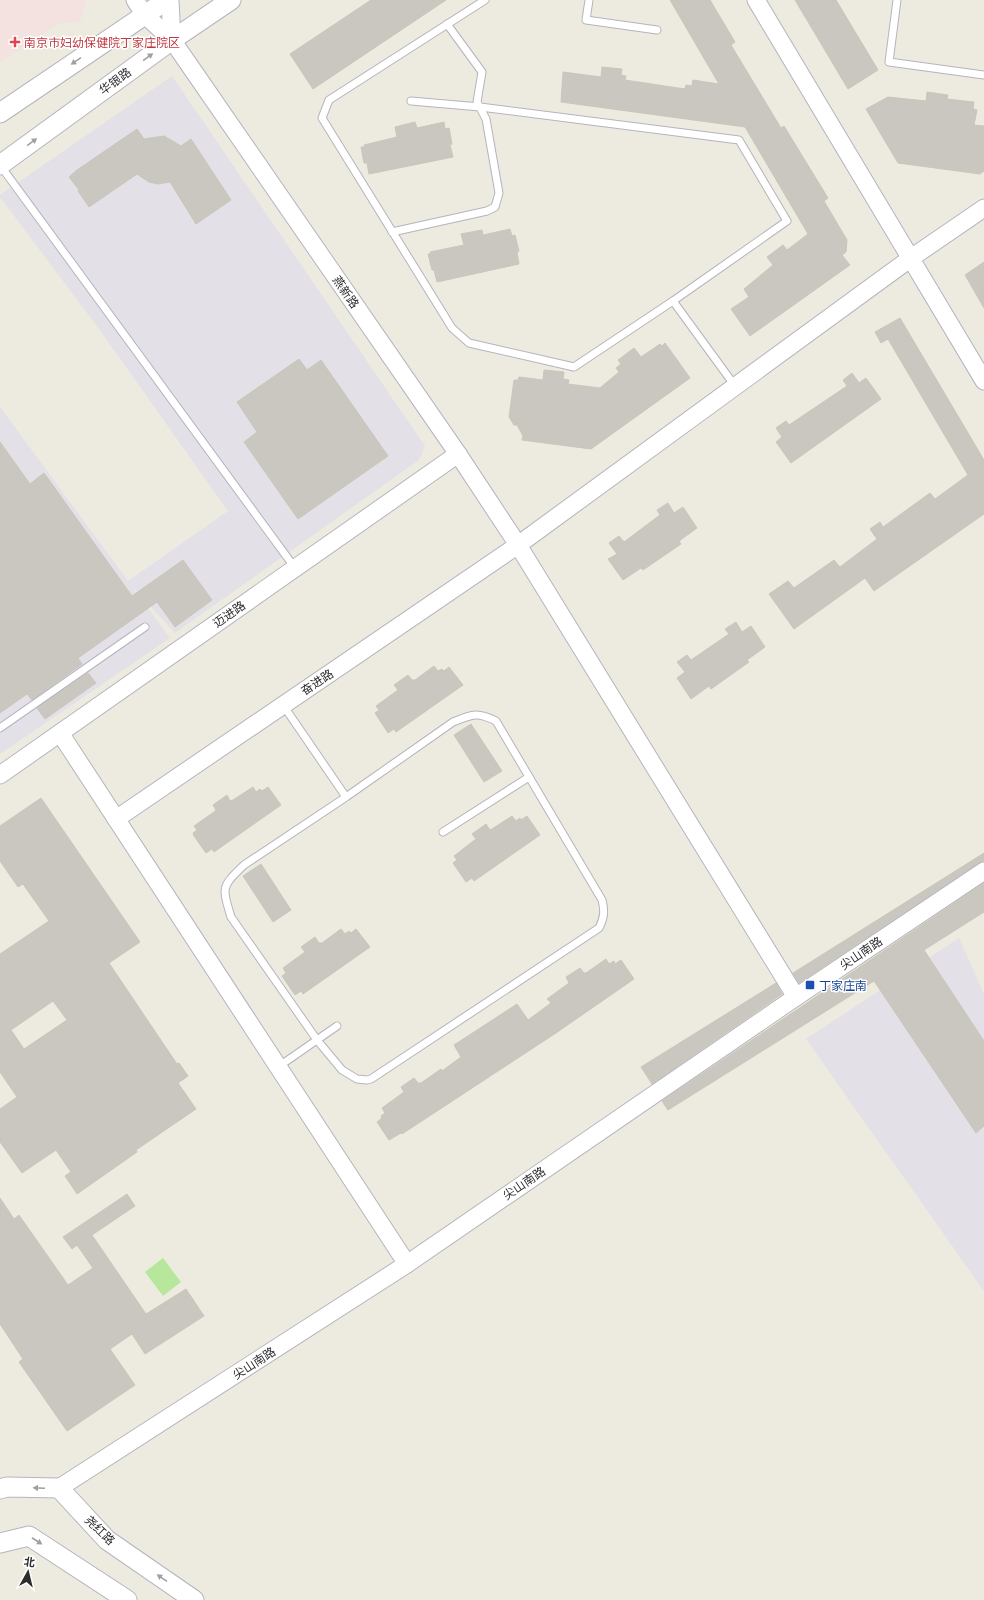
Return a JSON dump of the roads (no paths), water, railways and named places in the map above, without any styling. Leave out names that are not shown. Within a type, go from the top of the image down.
[{"type":"main road","points":[[0,113],[140,7],[167,0]]},
{"type":"main road","name":"华银路","points":[[0,164],[172,40],[231,0]]},
{"type":"main road","points":[[2,1487],[59,1488]]},
{"type":"main road","name":"尧红路","points":[[59,1488],[107,1540],[194,1600]]},
{"type":"main road","points":[[0,1543],[29,1536],[127,1600]]},
{"type":"street","points":[[170,0],[172,40]]},
{"type":"street","points":[[756,0],[984,381]]},
{"type":"street","name":"燕新路","points":[[140,7],[172,40],[458,454],[518,545],[796,997]]},
{"type":"street","name":"奋进路","points":[[116,819],[518,545],[911,258],[984,208]]},
{"type":"street","name":"迈进路","points":[[0,775],[458,454]]},
{"type":"street","points":[[60,733],[407,1264]]},
{"type":"street","name":"尖山南路","points":[[59,1488],[407,1264],[796,997],[984,871]]},
{"type":"lane","points":[[411,101],[480,107],[739,140],[787,221],[673,301],[574,367],[469,342],[452,328],[322,118],[329,100],[485,0]]},
{"type":"lane","points":[[589,0],[586,20],[657,30]]},
{"type":"lane","points":[[897,0],[889,62],[984,75]]},
{"type":"lane","points":[[392,232],[487,211],[495,207],[499,193],[486,119],[477,102],[482,72],[447,24]]},
{"type":"lane","points":[[0,164],[295,568]]},
{"type":"lane","points":[[673,301],[735,386]]},
{"type":"lane","points":[[0,728],[145,627]]},
{"type":"lane","points":[[283,705],[346,797]]},
{"type":"lane","points":[[482,715],[496,722],[529,777],[602,900],[604,907],[604,918],[599,928],[371,1078],[367,1080],[357,1079],[342,1070],[317,1040],[231,917],[224,888],[229,879],[244,865],[346,797],[453,722],[469,716],[482,715]]},
{"type":"lane","points":[[443,832],[529,777]]},
{"type":"lane","points":[[278,1067],[337,1026]]},
{"type":"place","name":"南京市妇幼保健院丁家庄院区","points":[[15,42]]},
{"type":"place","name":"丁家庄南","points":[[810,985]]}]
